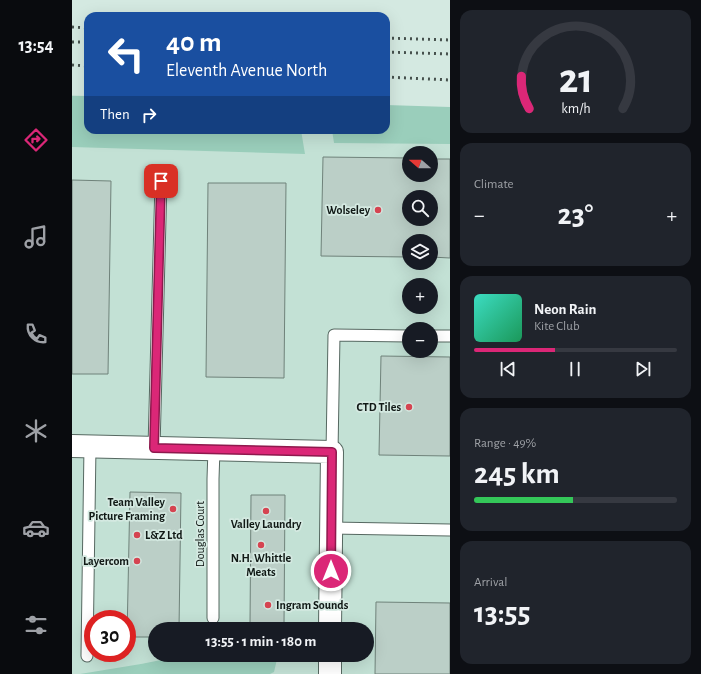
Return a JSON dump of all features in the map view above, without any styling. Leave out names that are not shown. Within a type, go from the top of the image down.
[{"type":"street","points":[[81,446],[332,452],[330,622]]},
{"type":"street","points":[[330,662],[330,674]]},
{"type":"lane","points":[[154,448],[161,181]]},
{"type":"lane","points":[[332,452],[334,335],[402,336]]},
{"type":"lane","points":[[438,336],[450,336]]},
{"type":"lane","points":[[81,446],[86,610]]},
{"type":"lane","name":"Douglas Court","points":[[213,618],[214,449]]},
{"type":"lane","points":[[331,528],[450,530]]},
{"type":"shaded area","points":[[72,95],[84,96],[84,134],[390,134],[390,129],[450,112],[450,674],[72,674]]},
{"type":"green space","points":[[72,96],[84,96],[84,134],[302,134],[305,154],[72,147]]},
{"type":"green space","points":[[390,105],[450,107],[450,144],[334,143],[333,134],[390,134]]},
{"type":"green space","points":[[151,662],[276,662],[274,672],[270,674],[80,674]]},
{"type":"building","points":[[323,157],[402,158],[402,182],[438,182],[438,159],[450,159],[450,258],[438,257],[438,234],[402,234],[402,257],[321,256]]},
{"type":"building","points":[[72,180],[111,181],[108,374],[72,374]]},
{"type":"building","points":[[208,183],[286,183],[284,378],[206,377]]},
{"type":"building","points":[[381,356],[402,356],[402,358],[450,357],[450,456],[379,455]]},
{"type":"building","points":[[130,492],[181,493],[179,622],[148,622],[148,637],[136,637],[136,610],[128,610]]},
{"type":"building","points":[[251,495],[285,495],[284,622],[250,622]]},
{"type":"building","points":[[376,602],[450,603],[450,674],[375,674]]},
{"type":"railway","points":[[72,27],[84,28]]},
{"type":"railway","points":[[390,38],[450,40]]},
{"type":"railway","points":[[72,42],[84,42]]},
{"type":"railway","points":[[390,52],[450,54]]},
{"type":"railway","points":[[72,65],[84,66]]},
{"type":"railway","points":[[390,77],[450,80]]},
{"type":"place","name":"Wolseley","points":[[378,210]]},
{"type":"place","name":"CTD Tiles","points":[[409,407]]},
{"type":"place","name":"Team Valley Picture Framing","points":[[173,509]]},
{"type":"place","name":"Valley Laundry","points":[[266,511]]},
{"type":"place","name":"L&Z Ltd","points":[[137,535]]},
{"type":"place","name":"N.H. Whittle Meats","points":[[261,545]]},
{"type":"place","name":"Layercom","points":[[137,561]]},
{"type":"place","name":"Ingram Sounds","points":[[268,605]]},
{"type":"route","points":[[161,181],[154,448],[332,452],[331,571]]}]
